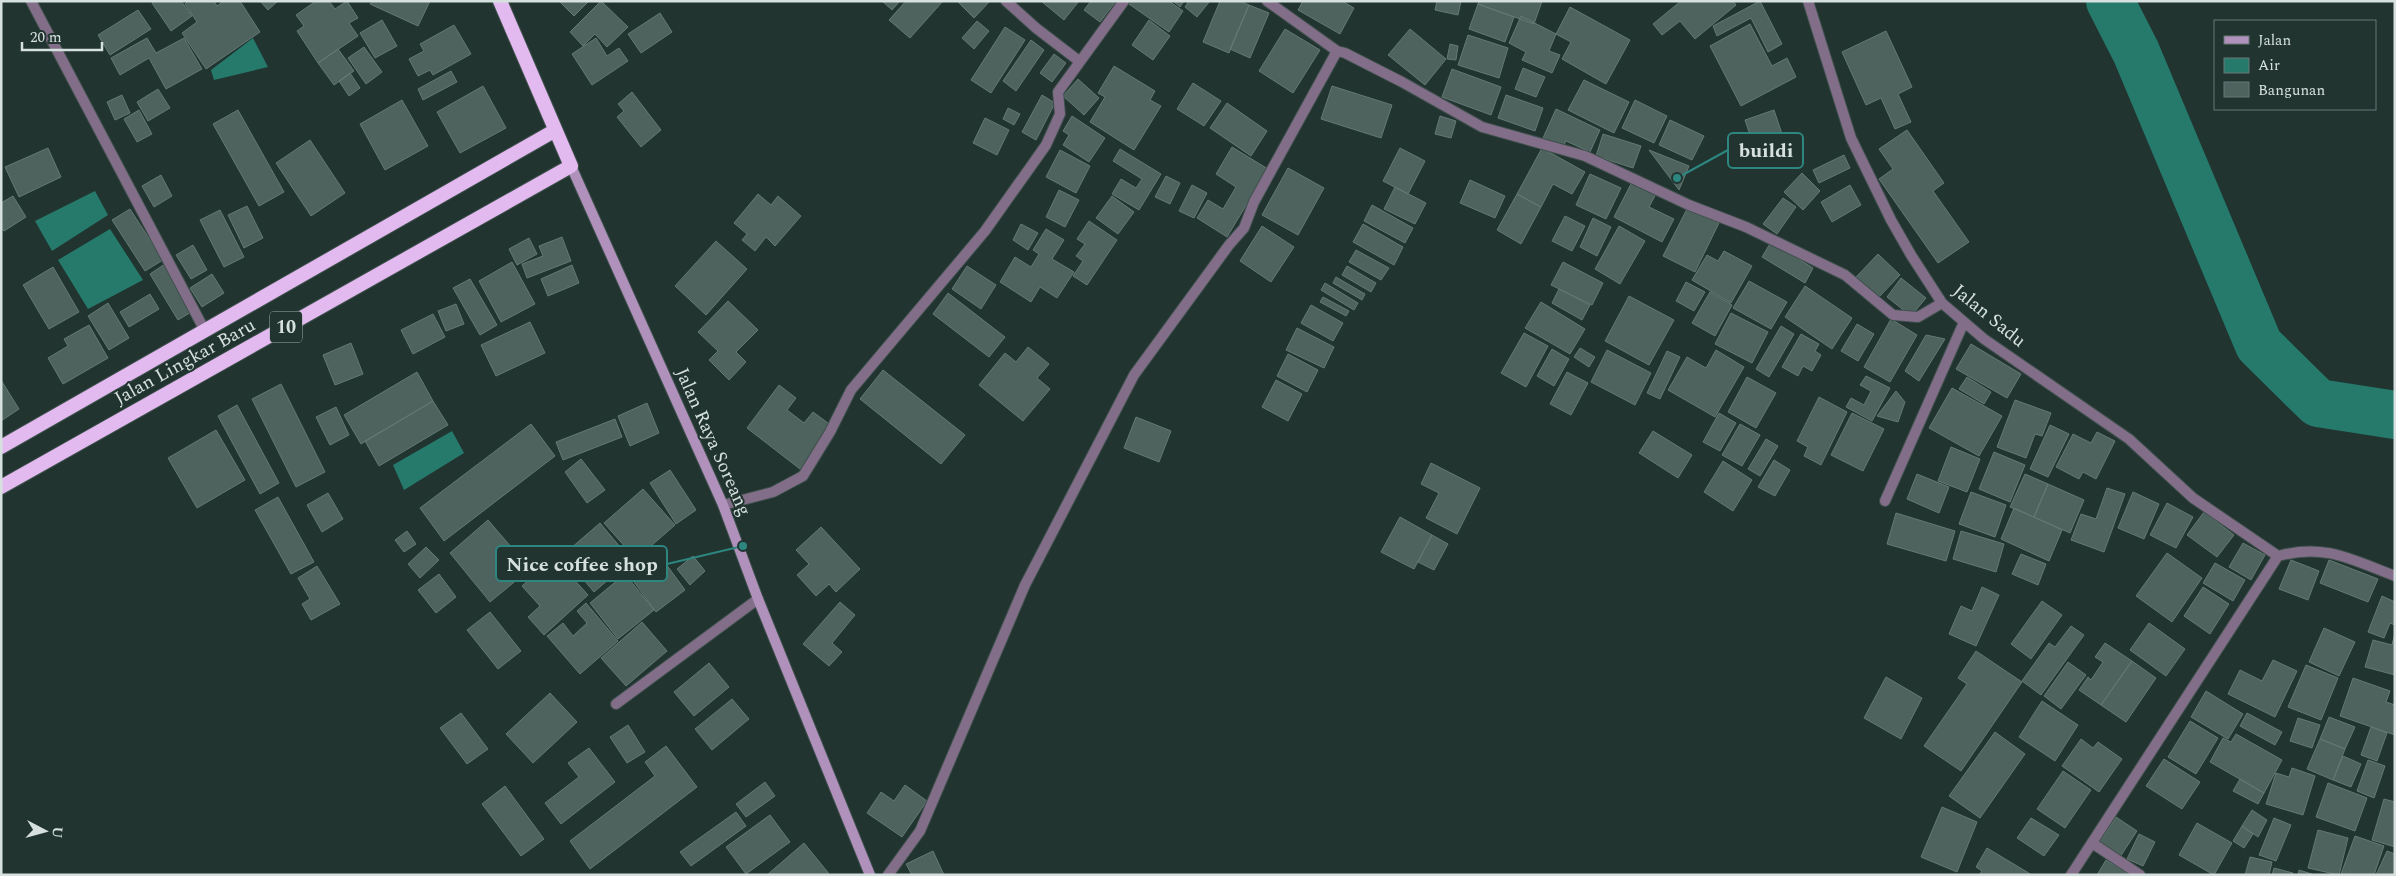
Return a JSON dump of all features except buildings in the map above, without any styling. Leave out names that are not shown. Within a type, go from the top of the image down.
[{"type":"highway","points":[[500,1],[554,131],[571,166]]},
{"type":"highway","name":"Jalan Lingkar Baru","points":[[1,447],[554,131]]},
{"type":"highway","name":"Jalan Lingkar Baru","points":[[1,487],[571,166]]},
{"type":"main road","name":"Jalan Raya Soreang","points":[[571,166],[724,505],[758,600],[870,875]]},
{"type":"street","points":[[31,1],[205,332]]},
{"type":"street","points":[[1006,1],[1036,28],[1079,61]]},
{"type":"street","points":[[724,505],[773,492],[803,476],[830,432],[851,390],[985,231],[1046,145],[1060,114],[1058,92],[1124,1]]},
{"type":"street","points":[[1267,1],[1337,51],[1345,53],[1402,82],[1482,127],[1585,156],[1689,205],[1746,227],[1845,275],[1893,315],[1918,317],[1942,303]]},
{"type":"street","name":"Jalan Sadu","points":[[1808,1],[1851,138],[1891,220],[1942,303],[1984,339],[2129,439],[2193,498],[2278,556]]},
{"type":"street","points":[[888,875],[920,831],[1025,585],[1134,375],[1229,245],[1244,228],[1254,202],[1337,51]]},
{"type":"street","points":[[1885,501],[1964,322]]},
{"type":"street","points":[[2071,875],[2278,556],[2297,550],[2323,551],[2395,576]]},
{"type":"street","points":[[616,704],[758,600]]},
{"type":"street","points":[[2092,843],[2140,875]]},
{"type":"water","points":[[253,38],[268,67],[214,80],[211,70]]},
{"type":"water","points":[[95,191],[108,215],[52,251],[35,221]]},
{"type":"water","points":[[110,229],[143,280],[88,309],[58,260]]},
{"type":"water","points":[[452,431],[464,453],[404,490],[393,465]]},
{"type":"waterway","points":[[2110,1],[2136,52],[2259,345],[2318,403],[2395,415]]},
{"type":"place","name":"buildi","points":[[1677,178]]},
{"type":"place","name":"Nice coffee shop","points":[[743,546]]}]
